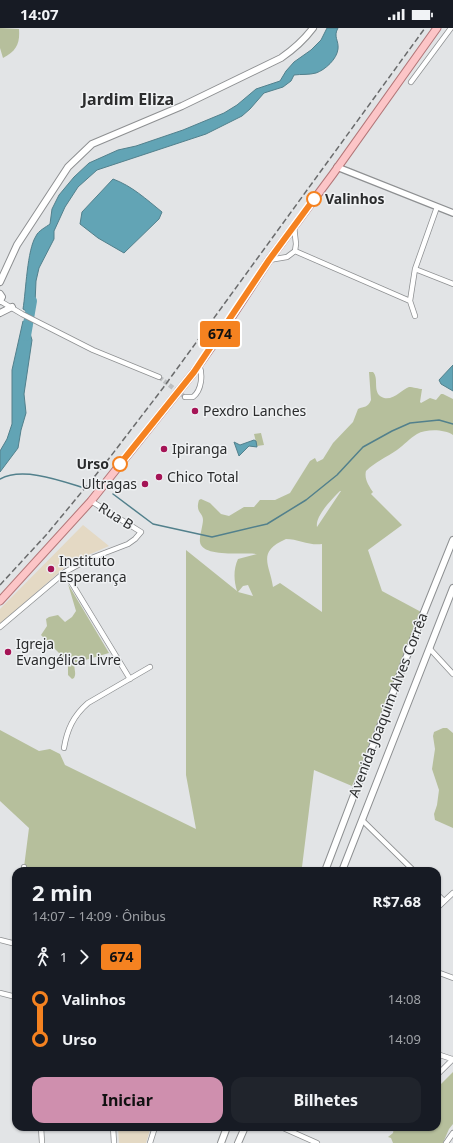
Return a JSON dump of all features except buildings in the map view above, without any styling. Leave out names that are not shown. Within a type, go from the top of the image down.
[{"type":"main road","points":[[0,282],[17,245],[68,167],[92,144],[182,106],[281,58],[307,37],[313,28]]},
{"type":"main road","points":[[0,601],[91,501],[199,365],[269,260],[437,28]]},
{"type":"main road","points":[[0,294],[2,297],[0,301]]},
{"type":"main road","points":[[0,313],[12,308]]},
{"type":"main road","name":"Avenida Joaquim Alves Corrêa","points":[[327,867],[416,632],[453,540]]},
{"type":"main road","name":"Avenida Joaquim Alves Corrêa","points":[[344,867],[452,593]]},
{"type":"main road","points":[[221,1143],[226,1131]]},
{"type":"main road","points":[[238,1143],[243,1131]]},
{"type":"street","points":[[411,82],[451,28]]},
{"type":"street","points":[[337,167],[453,213]]},
{"type":"street","points":[[415,316],[410,301],[415,269],[437,207]]},
{"type":"street","points":[[269,260],[287,258],[295,251],[296,244],[294,225]]},
{"type":"street","points":[[295,251],[410,301]]},
{"type":"street","points":[[415,269],[453,284]]},
{"type":"street","points":[[0,301],[22,314],[99,353],[159,377]]},
{"type":"street","points":[[185,397],[193,396],[199,391],[202,371],[199,365]]},
{"type":"street","name":"Rua B","points":[[65,572],[89,559],[128,544],[141,532],[91,501]]},
{"type":"street","points":[[0,627],[65,572],[130,678]]},
{"type":"street","points":[[430,649],[453,674]]},
{"type":"street","points":[[64,748],[67,732],[79,711],[88,703],[150,668]]},
{"type":"street","points":[[362,820],[410,867]]},
{"type":"street","points":[[441,904],[453,893]]},
{"type":"street","points":[[441,898],[444,901]]},
{"type":"street","points":[[0,940],[12,943]]},
{"type":"street","points":[[441,974],[453,978]]},
{"type":"street","points":[[0,993],[12,996]]},
{"type":"street","points":[[441,1055],[453,1059],[441,1071]]},
{"type":"street","points":[[41,1131],[42,1143]]},
{"type":"street","points":[[113,1131],[114,1143]]},
{"type":"street","points":[[150,1143],[154,1131]]},
{"type":"street","points":[[290,1131],[317,1143]]},
{"type":"street","points":[[446,1143],[453,1133]]},
{"type":"shaded area","name":"Instituto Esperança","points":[[83,525],[109,546],[70,563],[0,624],[0,609]]},
{"type":"shaded area","points":[[118,1131],[150,1131],[146,1143],[119,1143]]},
{"type":"green space","points":[[0,28],[19,29],[17,46],[12,52],[3,58],[0,48]]},
{"type":"green space","points":[[369,372],[373,372],[375,375],[377,391],[380,396],[384,398],[392,397],[409,387],[422,389],[421,403],[430,398],[436,400],[441,394],[443,394],[453,399],[453,435],[440,431],[421,432],[366,471],[366,480],[373,492],[371,494],[402,525],[368,550],[382,591],[423,613],[352,786],[314,770],[302,867],[24,867],[29,828],[0,801],[0,730],[39,751],[50,749],[60,754],[65,765],[196,829],[186,775],[186,550],[237,591],[234,575],[238,559],[257,554],[216,552],[203,547],[200,542],[203,517],[198,507],[199,500],[201,499],[210,503],[221,514],[229,516],[244,507],[254,507],[260,500],[275,500],[290,493],[310,461],[315,458],[317,462],[323,459],[333,443],[353,422],[358,409],[367,406],[370,403]],"holes":[[[341,491],[317,527],[321,513]],[[286,539],[313,544],[322,544],[322,612],[280,583],[273,587],[267,560],[268,554],[271,549]],[[248,585],[253,596],[238,592],[243,586]]]},
{"type":"green space","points":[[261,433],[264,445],[257,446],[254,434]]},
{"type":"green space","points":[[68,584],[109,653],[75,663],[75,676],[72,679],[68,675],[68,662],[41,635],[47,626],[46,619],[58,615],[65,622],[72,617],[76,611]]},
{"type":"green space","points":[[447,728],[453,733],[453,828],[435,820],[434,814],[439,790],[432,769],[435,749],[433,736],[434,732]]},
{"type":"green space","points":[[453,1072],[453,1124],[449,1129],[443,1143],[393,1143],[391,1138],[388,1137],[393,1131],[441,1131],[441,1084]]},
{"type":"water","points":[[327,28],[338,28],[336,36],[338,49],[330,64],[319,72],[313,74],[294,75],[291,81],[283,87],[264,93],[242,116],[206,134],[97,170],[78,187],[65,207],[54,231],[54,239],[39,268],[36,281],[35,303],[31,314],[23,309],[33,242],[38,232],[50,224],[52,209],[59,195],[74,177],[89,163],[118,150],[136,146],[183,130],[224,113],[237,105],[256,89],[280,81],[294,62],[311,50],[321,40]]},
{"type":"water","points":[[113,179],[133,189],[162,212],[159,219],[124,253],[98,238],[80,224],[82,212]]},
{"type":"water","points":[[23,321],[32,326],[29,330],[32,340],[24,394],[26,413],[18,448],[0,472],[0,451],[7,439],[12,424],[12,370]]},
{"type":"water","points":[[453,365],[453,391],[441,384],[439,380]]},
{"type":"water","points":[[254,440],[256,441],[257,447],[249,446],[239,456],[234,442],[240,445]]},
{"type":"waterway","points":[[26,336],[32,301]]},
{"type":"waterway","points":[[113,494],[153,524],[212,537],[267,524],[306,500],[337,475],[363,447],[392,431],[410,423],[439,420],[453,424]]},
{"type":"waterway","points":[[0,479],[19,474],[29,474],[52,478],[81,487]]},
{"type":"waterway","points":[[89,489],[95,482]]},
{"type":"tunnel","points":[[159,377],[185,397]]},
{"type":"railway","points":[[0,585],[47,534],[104,465],[163,388],[425,28]]},
{"type":"bus line","name":"674","points":[[120,464],[194,372],[269,260],[314,199]]},
{"type":"place","name":"Valinhos","points":[[314,199]]},
{"type":"place","name":"Pexdro Lanches","points":[[195,411]]},
{"type":"place","name":"Ipiranga","points":[[164,449]]},
{"type":"place","name":"Urso","points":[[120,464]]},
{"type":"place","name":"Chico Total","points":[[159,477]]},
{"type":"place","name":"Ultragas","points":[[145,484]]},
{"type":"place","name":"Instituto Esperança","points":[[51,569]]},
{"type":"place","name":"Igreja Evangélica Livre","points":[[8,652]]},
{"type":"district","name":"Jardim Eliza","points":[[128,99]]}]
